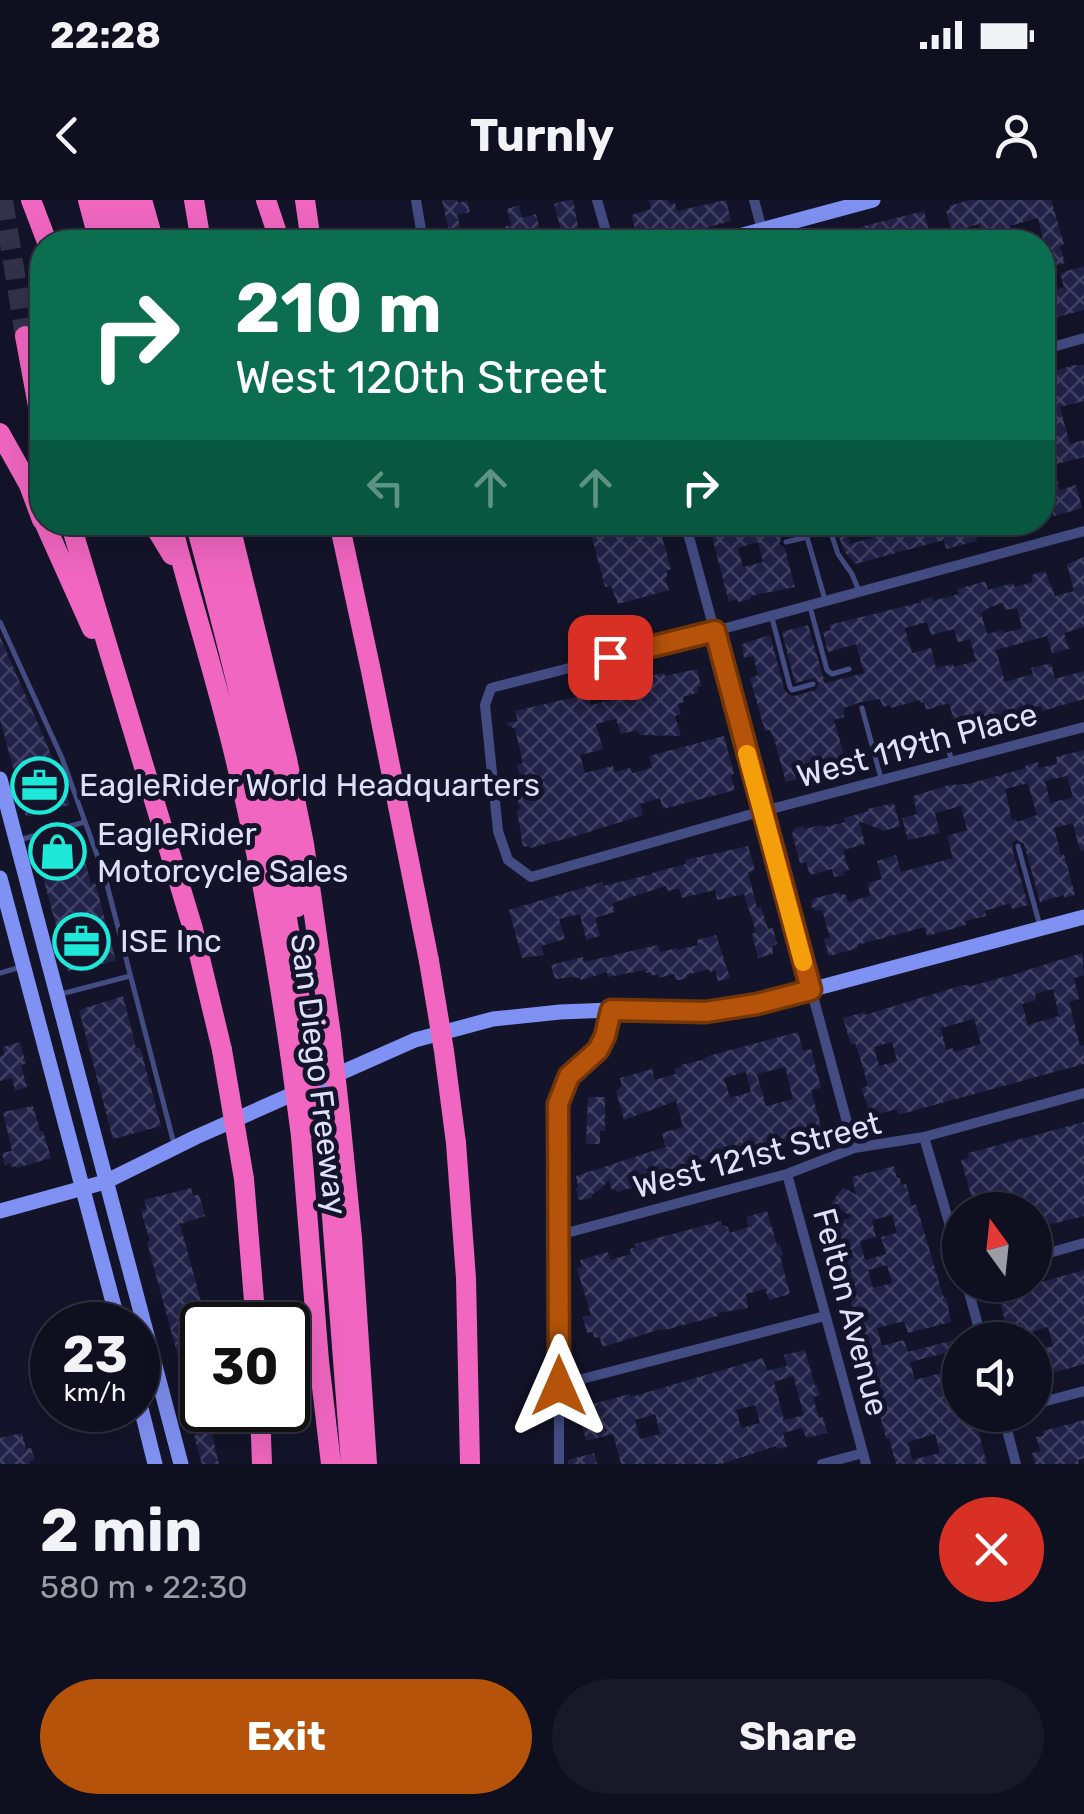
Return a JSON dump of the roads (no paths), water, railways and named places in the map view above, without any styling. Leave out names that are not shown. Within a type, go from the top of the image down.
[{"type":"highway","points":[[31,200],[42,230]]},
{"type":"highway","points":[[88,200],[95,230]]},
{"type":"highway","points":[[108,200],[117,230]]},
{"type":"highway","points":[[126,200],[135,230]]},
{"type":"highway","points":[[142,200],[151,230]]},
{"type":"highway","points":[[194,200],[199,230]]},
{"type":"highway","points":[[266,200],[276,230]]},
{"type":"highway","points":[[304,200],[309,230]]},
{"type":"highway","points":[[25,336],[30,363]]},
{"type":"highway","points":[[0,433],[30,488]]},
{"type":"highway","points":[[49,535],[122,694]]},
{"type":"highway","points":[[74,535],[193,929],[222,1050],[244,1179],[254,1302]]},
{"type":"highway","points":[[160,535],[186,578]]},
{"type":"highway","name":"San Diego Freeway","points":[[174,535],[220,694],[270,928],[311,1044],[320,1126],[352,1238],[367,1464]]},
{"type":"highway","points":[[198,535],[256,771],[311,1044]]},
{"type":"highway","points":[[216,535],[275,777],[297,904],[311,1044]]},
{"type":"highway","name":"San Diego Freeway","points":[[232,535],[284,743],[304,844],[311,1044],[320,1126],[320,1361],[336,1462]]},
{"type":"highway","points":[[241,535],[248,596]]},
{"type":"highway","points":[[342,535],[444,1050],[456,1143],[466,1278],[470,1464]]},
{"type":"highway","points":[[353,535],[371,672]]},
{"type":"highway","points":[[261,1432],[262,1464]]},
{"type":"main road","points":[[762,230],[865,201]]},
{"type":"main road","points":[[0,779],[181,1464]]},
{"type":"main road","points":[[0,878],[114,1302]]},
{"type":"main road","points":[[0,1211],[105,1182],[175,1146],[414,1040],[493,1019],[611,1010],[706,1012],[757,1004],[1084,917]]},
{"type":"main road","points":[[147,1432],[155,1464]]},
{"type":"street","points":[[416,200],[421,230]]},
{"type":"street","points":[[597,200],[606,230]]},
{"type":"street","points":[[754,200],[762,230]]},
{"type":"street","points":[[1055,346],[1084,338]]},
{"type":"street","points":[[715,631],[1084,531]]},
{"type":"street","points":[[689,535],[854,1148]]},
{"type":"street","name":"West 119th Place","points":[[715,631],[491,688],[485,705],[498,831],[508,860],[531,877],[1084,726]]},
{"type":"street","points":[[559,1464],[558,1104],[569,1076],[598,1050],[611,1010]]},
{"type":"street","name":"West 121st Street","points":[[559,1234],[786,1174],[854,1148],[924,1137],[1084,1094]]},
{"type":"street","points":[[924,1137],[942,1198]]},
{"type":"street","name":"Felton Avenue","points":[[786,1174],[865,1458]]},
{"type":"street","points":[[1052,1252],[1084,1244]]},
{"type":"street","points":[[559,1386],[825,1316]]},
{"type":"street","points":[[1052,1399],[1084,1391]]},
{"type":"street","points":[[1008,1432],[1016,1464]]},
{"type":"street","points":[[822,1464],[865,1458]]},
{"type":"lane","points":[[832,535],[859,590]]},
{"type":"lane","points":[[786,542],[807,537],[824,600]]},
{"type":"lane","points":[[809,604],[827,670],[832,674],[848,669]]},
{"type":"lane","points":[[771,615],[790,688],[813,684]]},
{"type":"lane","points":[[0,622],[55,742],[86,822],[175,1146]]},
{"type":"lane","points":[[862,708],[882,781]]},
{"type":"lane","points":[[873,748],[943,730],[952,762]]},
{"type":"lane","points":[[16,840],[86,822]]},
{"type":"lane","points":[[1018,846],[1040,929]]},
{"type":"lane","points":[[0,973],[24,967]]},
{"type":"lane","points":[[56,995],[130,976]]},
{"type":"tunnel","points":[[3,200],[25,336]]},
{"type":"place","name":"EagleRider World Headquarters","points":[[40,785]]},
{"type":"place","name":"EagleRider Motorcycle Sales","points":[[58,852]]},
{"type":"place","name":"ISE Inc","points":[[81,941]]}]
